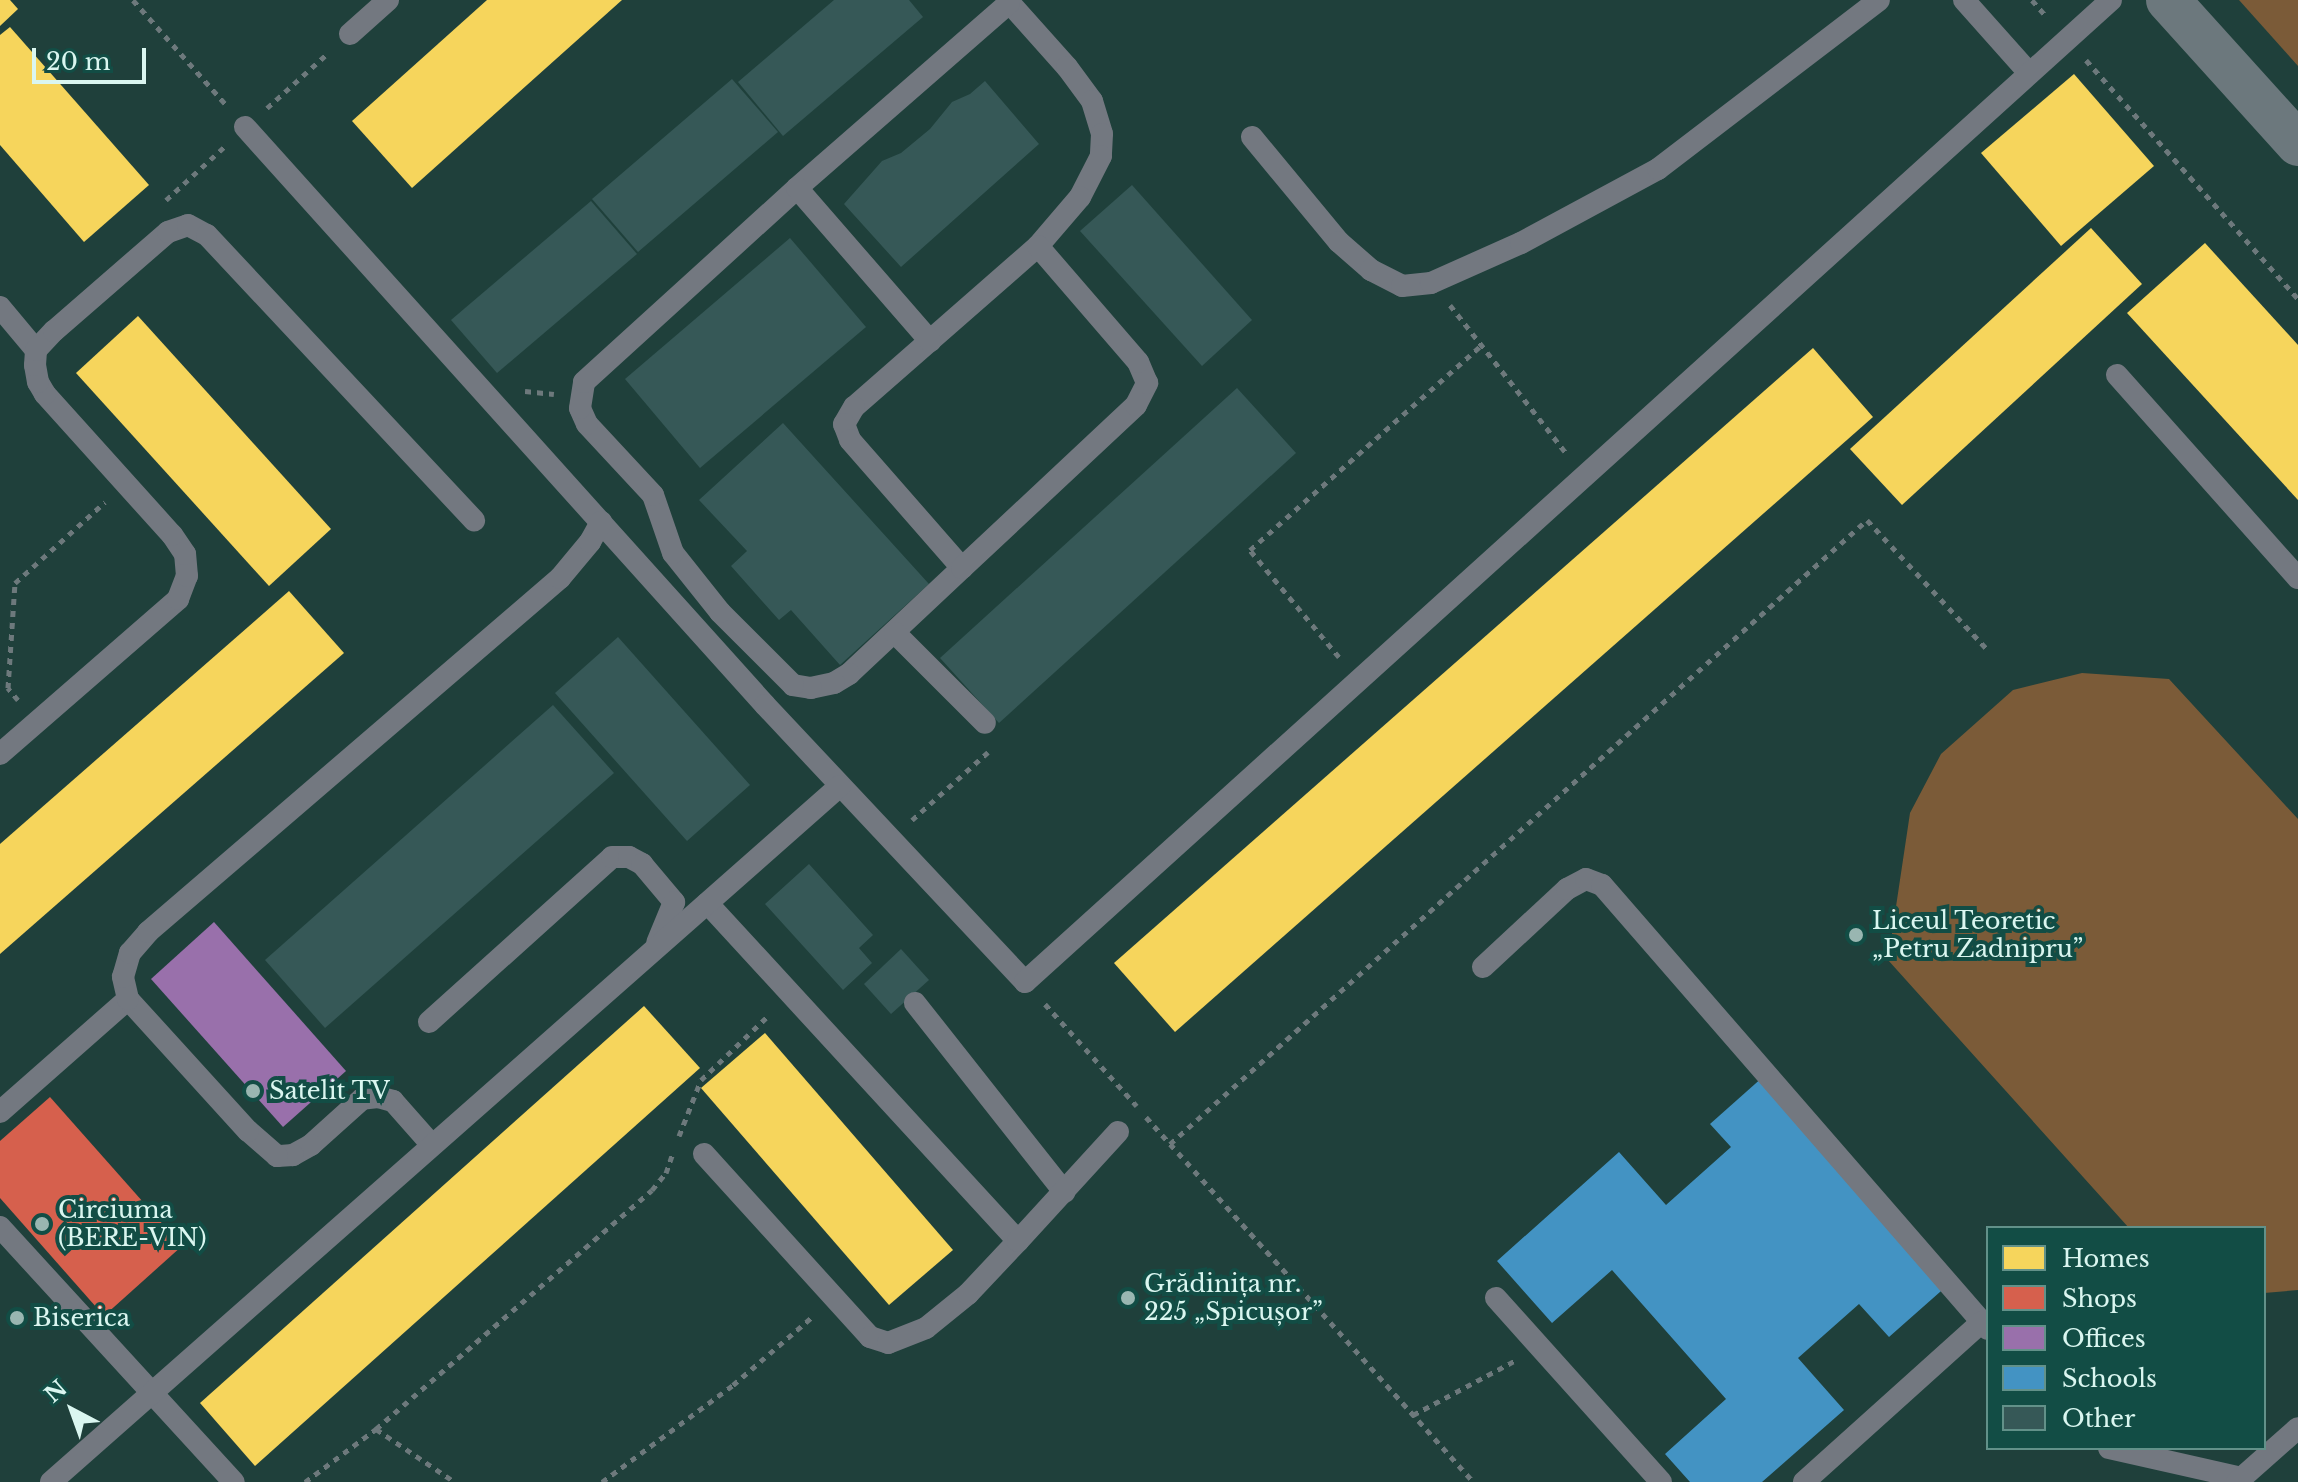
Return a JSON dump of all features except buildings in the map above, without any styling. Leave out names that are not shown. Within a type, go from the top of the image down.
[{"type":"main road","points":[[2168,0],[2298,144]]},
{"type":"lane","points":[[350,34],[388,0]]},
{"type":"lane","points":[[1252,137],[1339,242],[1371,270],[1402,286],[1431,283],[1521,243],[1658,169],[1879,0]]},
{"type":"lane","points":[[1964,0],[2029,73]]},
{"type":"lane","points":[[245,127],[840,786],[1025,982],[2111,0]]},
{"type":"lane","points":[[962,568],[850,440],[844,424],[854,407],[1038,246],[1080,197],[1101,156],[1102,134],[1092,101],[1081,84],[1008,2],[595,368],[584,382],[580,408],[587,424],[653,495],[673,553],[720,612],[793,685],[811,688],[834,683],[895,633],[1136,405],[1147,383],[1138,362],[1038,246]]},
{"type":"lane","points":[[797,188],[930,341]]},
{"type":"lane","points":[[36,350],[168,232],[188,225],[207,235],[474,520]]},
{"type":"lane","points":[[0,307],[36,350],[38,382],[45,394],[179,544],[185,554],[187,576],[178,599],[0,754]]},
{"type":"lane","points":[[2117,375],[2298,578]]},
{"type":"lane","points":[[431,1144],[393,1101],[378,1097],[362,1099],[311,1145],[293,1155],[277,1156],[255,1139],[128,999],[123,977],[130,953],[148,932],[560,578],[590,542],[601,522]]},
{"type":"lane","points":[[895,633],[985,723]]},
{"type":"lane","points":[[51,1482],[840,786]]},
{"type":"lane","points":[[429,1022],[612,857],[629,857],[642,864],[674,902],[654,952]]},
{"type":"lane","points":[[1483,967],[1567,889],[1586,879],[1602,885],[1985,1326],[1804,1482]]},
{"type":"lane","points":[[707,903],[1018,1241]]},
{"type":"lane","points":[[0,1112],[128,999]]},
{"type":"lane","points":[[915,1003],[1064,1192]]},
{"type":"lane","points":[[704,1154],[870,1337],[888,1343],[908,1338],[968,1294],[1118,1132]]},
{"type":"lane","points":[[0,1227],[234,1482]]},
{"type":"lane","points":[[1496,1298],[1661,1482]]},
{"type":"lane","points":[[2117,1450],[2240,1480],[2293,1441]]},
{"type":"path","points":[[133,0],[245,127]]},
{"type":"path","points":[[2032,0],[2298,299]]},
{"type":"path","points":[[168,232],[155,211],[350,34]]},
{"type":"path","points":[[1444,299],[1483,344],[1584,476]]},
{"type":"path","points":[[1359,680],[1250,550],[1483,344]]},
{"type":"path","points":[[36,723],[8,688],[15,583],[125,483]]},
{"type":"path","points":[[1170,1144],[1867,520],[1986,648]]},
{"type":"path","points":[[0,689],[8,688]]},
{"type":"path","points":[[932,803],[997,744],[985,723]]},
{"type":"path","points":[[1025,982],[1473,1482]]},
{"type":"path","points":[[305,1482],[376,1429],[652,1190],[666,1173],[701,1080],[790,995]]},
{"type":"path","points":[[602,1482],[733,1385],[834,1298]]},
{"type":"path","points":[[1413,1415],[1541,1347]]},
{"type":"path","points":[[376,1429],[455,1482]]},
{"type":"shaded area","points":[[2239,0],[2298,0],[2298,66]]},
{"type":"shaded area","points":[[2082,673],[2169,679],[2298,819],[2298,1290],[2266,1293],[2266,1226],[2127,1226],[1888,960],[1910,813],[1941,754],[2013,690]]},
{"type":"place","name":"Liceul Teoretic „Petru Zadnipru”","points":[[1856,935]]},
{"type":"place","name":"Satelit TV","points":[[253,1091]]},
{"type":"place","name":"Circiuma (BERE-VIN)","points":[[42,1224]]},
{"type":"place","name":"Grădinița nr. 225 „Spicușor”","points":[[1128,1298]]},
{"type":"place","name":"Biserica","points":[[17,1318]]}]
